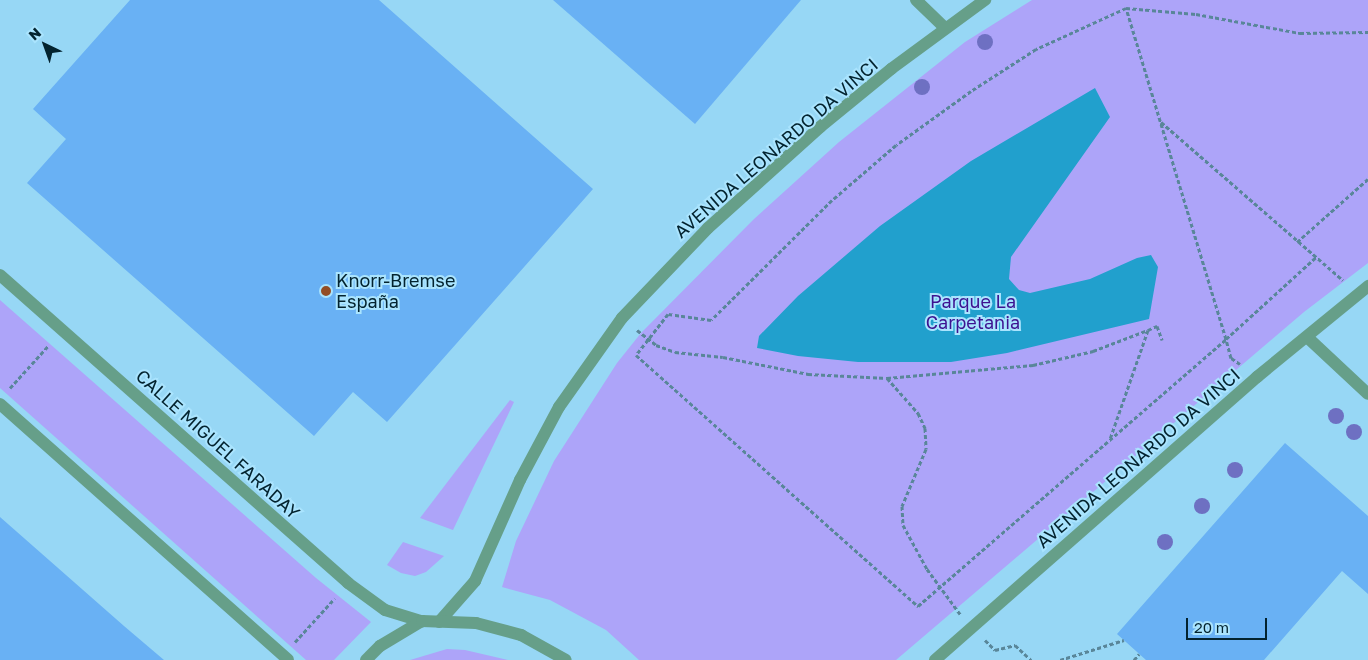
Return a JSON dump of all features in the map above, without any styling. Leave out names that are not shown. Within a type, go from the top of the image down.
[{"type":"street","points":[[916,0],[945,28]]},
{"type":"street","name":"AVENIDA LEONARDO DA VINCI","points":[[439,622],[475,581],[520,480],[559,407],[622,318],[745,193],[820,127],[945,28],[985,0]]},
{"type":"street","name":"CALLE MIGUEL FARADAY","points":[[0,275],[348,583],[385,610],[422,621],[476,623],[521,634],[566,660]]},
{"type":"street","name":"AVENIDA LEONARDO DA VINCI","points":[[935,660],[1257,377],[1363,290]]},
{"type":"street","points":[[1307,337],[1368,394]]},
{"type":"street","points":[[0,404],[285,658]]},
{"type":"street","points":[[366,660],[380,646],[422,621]]},
{"type":"path","points":[[1126,8],[1231,358],[1257,377]]},
{"type":"path","points":[[1316,258],[1226,339],[918,606],[636,355],[668,314],[711,320],[832,200],[896,145],[1036,49],[1126,8],[1196,14],[1300,33],[1368,32]]},
{"type":"path","points":[[1160,122],[1316,258],[1363,290]]},
{"type":"path","points":[[1297,242],[1368,179]]},
{"type":"path","points":[[656,345],[675,352],[723,356],[808,374],[887,378],[1033,365],[1093,350],[1157,326],[1162,340]]},
{"type":"path","points":[[6,392],[63,330]]},
{"type":"path","points":[[1109,440],[1148,330]]},
{"type":"path","points":[[887,378],[918,413],[925,428],[926,449],[902,506],[903,525],[940,587],[972,627],[995,650],[1015,645],[1031,660]]},
{"type":"path","points":[[285,658],[348,583]]},
{"type":"path","points":[[1060,660],[1124,640]]},
{"type":"path","points":[[1134,660],[1139,654]]},
{"type":"shaded area","points":[[0,0],[1368,0],[1368,660],[0,660]]},
{"type":"shaded area","points":[[1095,88],[1110,117],[1011,257],[1009,279],[1019,290],[1030,293],[1090,279],[1137,258],[1151,255],[1158,267],[1149,319],[1007,353],[951,362],[858,362],[798,356],[757,348],[759,336],[798,296],[880,226],[971,161]]},
{"type":"green space","name":"Parque La Carpetania","points":[[1032,0],[1368,0],[1368,263],[1304,312],[896,660],[639,660],[606,630],[550,600],[502,587],[516,541],[554,461],[617,363],[641,333],[754,219],[839,142],[965,42]]},
{"type":"green space","points":[[0,300],[316,578],[371,622],[334,660],[306,660],[0,388]]},
{"type":"green space","points":[[510,400],[514,402],[453,530],[420,518]]},
{"type":"green space","points":[[403,542],[444,556],[426,572],[415,576],[401,573],[387,565]]},
{"type":"green space","points":[[447,649],[465,650],[508,660],[410,660]]},
{"type":"building","name":"Knorr-Bremse España","points":[[130,0],[379,0],[593,189],[387,422],[353,392],[314,436],[27,183],[66,139],[33,109]]},
{"type":"building","points":[[553,0],[801,0],[695,124]]},
{"type":"building","points":[[1285,443],[1368,516],[1368,594],[1342,571],[1264,660],[1146,660],[1117,634]]},
{"type":"building","points":[[0,517],[124,626],[164,660],[0,660]]},
{"type":"place","name":"Knorr-Bremse España","points":[[326,291]]}]
